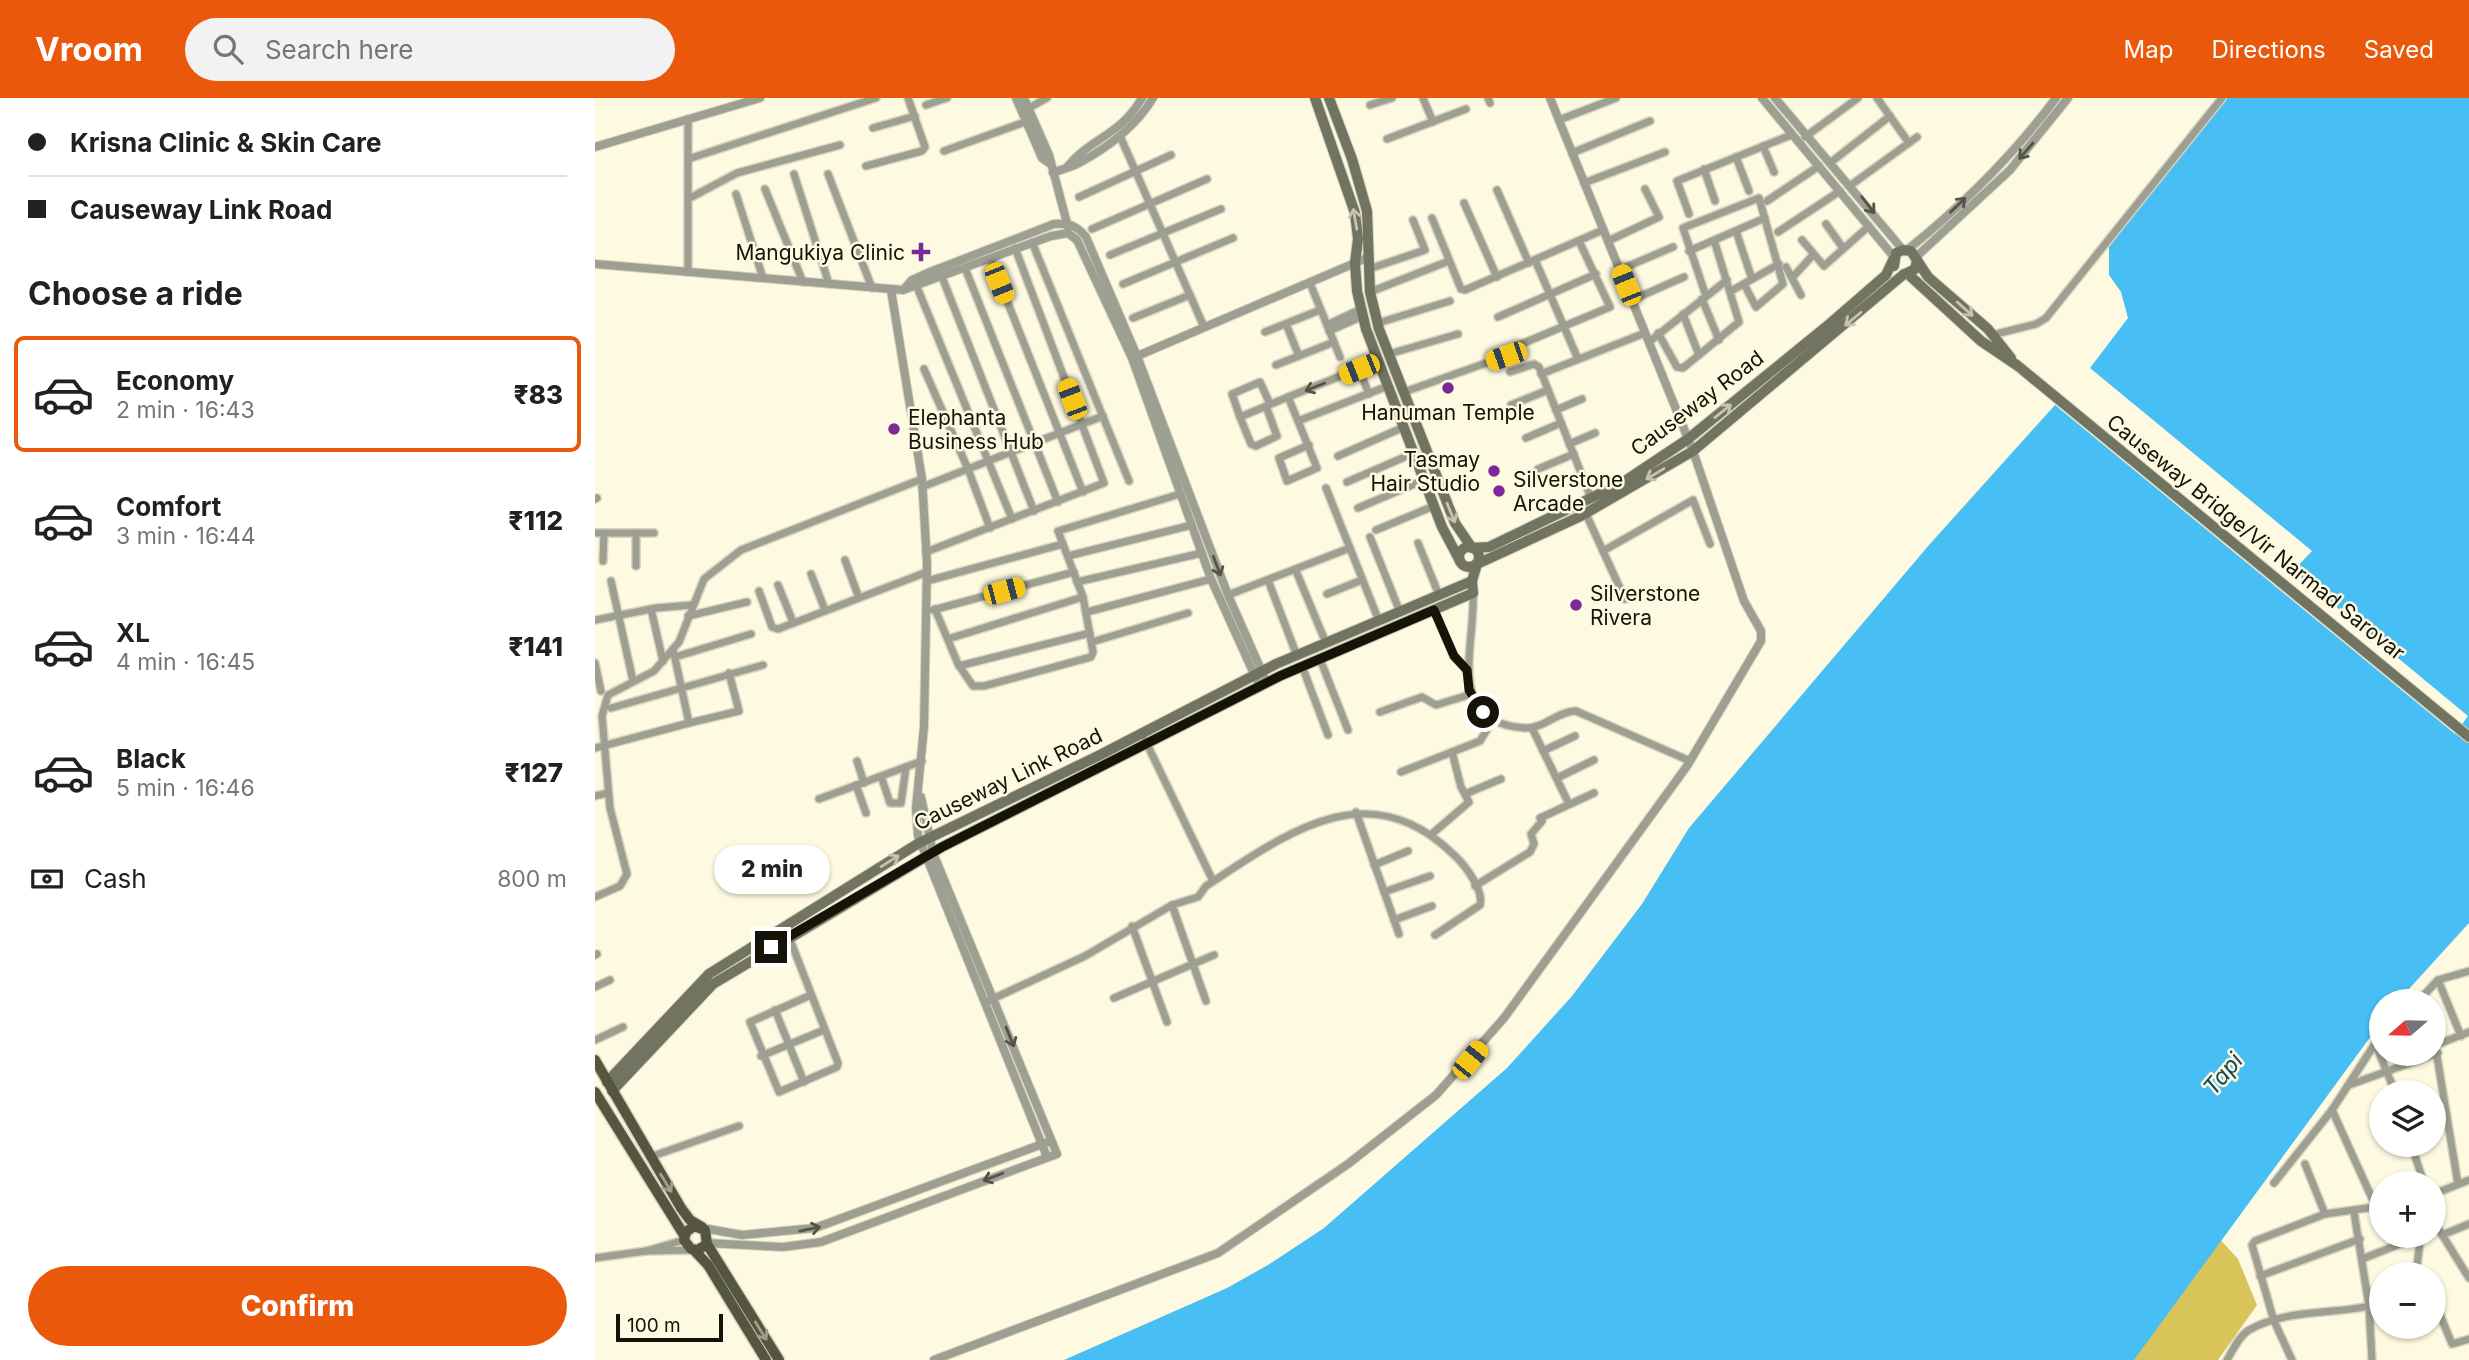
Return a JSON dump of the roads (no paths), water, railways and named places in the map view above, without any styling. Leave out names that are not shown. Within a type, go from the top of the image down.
[{"type":"main road","points":[[1315,98],[1355,213],[1358,239],[1355,263],[1362,313],[1434,506],[1472,581]]},
{"type":"main road","points":[[1329,98],[1352,159],[1367,211],[1370,292],[1378,323],[1455,523],[1478,554],[1472,581],[1473,593]]},
{"type":"main road","points":[[1899,254],[1917,259],[1929,277],[1992,335],[2018,366],[1980,341],[1907,274],[1894,268],[1899,254]]},
{"type":"main road","name":"Causeway Road","points":[[1472,548],[1489,547],[1622,483],[1688,439],[1886,275],[1899,254]]},
{"type":"main road","name":"Causeway Road","points":[[1477,564],[1585,513],[1693,451],[1915,269],[1917,259]]},
{"type":"main road","name":"Causeway Bridge/Vir Narmad Sarovar","points":[[2018,366],[2469,737]]},
{"type":"main road","points":[[1461,563],[1463,550],[1472,548]]},
{"type":"main road","points":[[1461,563],[1471,567],[1477,564]]},
{"type":"main road","name":"Causeway Link Road","points":[[609,1086],[709,974],[924,840],[1142,734],[1258,673],[1472,581]]},
{"type":"main road","name":"Causeway Link Road","points":[[609,1086],[704,991],[789,936],[929,855],[1301,666],[1473,593]]},
{"type":"main road","points":[[595,1060],[685,1214],[703,1228],[712,1263],[766,1360]]},
{"type":"main road","points":[[595,1092],[684,1237],[694,1250],[712,1263],[779,1360]]},
{"type":"main road","points":[[684,1237],[691,1227],[703,1228]]},
{"type":"main road","points":[[694,1250],[707,1243]]},
{"type":"street","points":[[595,147],[760,98]]},
{"type":"street","points":[[688,159],[877,98]]},
{"type":"street","points":[[866,166],[922,151],[925,143],[908,98]]},
{"type":"street","points":[[926,105],[947,98]]},
{"type":"street","points":[[1016,98],[1042,158],[1049,163]]},
{"type":"street","points":[[1024,98],[1049,155],[1068,233],[1077,240],[1134,357],[1211,579],[1258,673]]},
{"type":"street","points":[[1029,107],[1047,98]]},
{"type":"street","points":[[1053,173],[1068,166],[1117,130],[1134,112],[1142,98]]},
{"type":"street","points":[[1068,166],[1076,165],[1120,135],[1139,118],[1153,98]]},
{"type":"street","points":[[1370,105],[1392,98]]},
{"type":"street","points":[[1423,98],[1433,122]]},
{"type":"street","points":[[934,1360],[1218,1252],[1347,1164],[1436,1095],[1504,1018],[1690,761],[1762,635],[1744,601],[1693,451],[1550,98]]},
{"type":"street","points":[[1559,120],[1616,98]]},
{"type":"street","points":[[1762,98],[1869,226],[1899,254]]},
{"type":"street","points":[[1775,98],[1805,137],[1851,185],[1899,254]]},
{"type":"street","points":[[1805,137],[1859,98]]},
{"type":"street","points":[[1877,98],[1909,143]]},
{"type":"street","points":[[1899,254],[1933,229],[2000,164],[2056,98]]},
{"type":"street","points":[[1917,259],[2010,170],[2068,98]]},
{"type":"street","points":[[1992,335],[2036,324],[2046,318],[2222,98]]},
{"type":"street","points":[[1387,139],[1466,109]]},
{"type":"street","points":[[873,128],[915,116]]},
{"type":"street","points":[[1830,163],[1889,116]]},
{"type":"street","points":[[688,120],[688,272]]},
{"type":"street","points":[[1572,153],[1650,121]]},
{"type":"street","points":[[944,150],[1025,122]]},
{"type":"street","points":[[1120,135],[1204,327]]},
{"type":"street","points":[[1689,214],[1677,181],[1791,135]]},
{"type":"street","points":[[1851,185],[1917,137]]},
{"type":"street","points":[[688,198],[737,173],[839,145]]},
{"type":"street","points":[[1763,146],[1774,172]]},
{"type":"street","points":[[1584,183],[1665,152]]},
{"type":"street","points":[[1079,197],[1171,155]]},
{"type":"street","points":[[1736,158],[1749,191]]},
{"type":"street","points":[[1767,201],[1819,166]]},
{"type":"street","points":[[1704,169],[1715,201]]},
{"type":"street","points":[[794,174],[829,284]]},
{"type":"street","points":[[828,174],[872,288]]},
{"type":"street","points":[[1092,229],[1206,178]]},
{"type":"street","points":[[765,189],[803,282]]},
{"type":"street","points":[[1608,241],[1659,217],[1645,189]]},
{"type":"street","points":[[1497,190],[1532,262],[1551,293],[1578,359]]},
{"type":"street","points":[[1778,232],[1840,191]]},
{"type":"street","points":[[736,194],[763,278]]},
{"type":"street","points":[[1719,340],[1682,231],[1686,226],[1759,198],[1783,265],[1801,295]]},
{"type":"street","points":[[1464,203],[1497,277]]},
{"type":"street","points":[[1110,255],[1221,209]]},
{"type":"street","points":[[1431,218],[1461,289],[1497,277],[1603,230]]},
{"type":"street","points":[[1689,251],[1765,218]]},
{"type":"street","points":[[1369,270],[1425,250],[1413,220]]},
{"type":"street","points":[[903,290],[912,280],[930,272],[1054,224],[1067,223],[1078,227],[1086,237],[1263,685]]},
{"type":"street","points":[[1826,224],[1843,248]]},
{"type":"street","points":[[1802,240],[1824,266],[1869,226]]},
{"type":"street","points":[[1736,231],[1752,279]]},
{"type":"street","points":[[595,264],[903,290],[1032,242],[1068,233]]},
{"type":"street","points":[[1123,285],[1233,238]]},
{"type":"street","points":[[1658,333],[1679,369],[1739,322],[1714,240]]},
{"type":"street","points":[[1404,392],[1506,353],[1609,307],[1579,241]]},
{"type":"street","points":[[1032,242],[1129,481]]},
{"type":"street","points":[[1619,270],[1674,247]]},
{"type":"street","points":[[926,552],[1102,485],[1104,478],[1081,425],[1015,248]]},
{"type":"street","points":[[1792,278],[1813,256]]},
{"type":"street","points":[[1134,357],[1369,257]]},
{"type":"street","points":[[989,258],[1083,492]]},
{"type":"street","points":[[1370,292],[1449,261]]},
{"type":"street","points":[[1731,291],[1783,265]]},
{"type":"street","points":[[1744,284],[1754,306],[1759,307],[1783,284],[1783,265]]},
{"type":"street","points":[[965,268],[1058,502]]},
{"type":"street","points":[[1498,317],[1596,274]]},
{"type":"street","points":[[942,276],[1034,511]]},
{"type":"street","points":[[1632,300],[1684,277]]},
{"type":"street","points":[[1541,374],[1658,333],[1727,280]]},
{"type":"street","points":[[917,287],[1012,519]]},
{"type":"street","points":[[1312,288],[1340,357]]},
{"type":"street","points":[[707,1243],[783,1247],[821,1242],[1057,1154],[929,855],[916,808],[920,794],[931,610],[922,483],[891,290]]},
{"type":"street","points":[[1133,318],[1189,295]]},
{"type":"street","points":[[1378,323],[1450,301]]},
{"type":"street","points":[[1265,332],[1320,310]]},
{"type":"street","points":[[1328,328],[1362,313]]},
{"type":"street","points":[[1682,314],[1699,355]]},
{"type":"street","points":[[1286,324],[1299,356]]},
{"type":"street","points":[[1389,354],[1458,334]]},
{"type":"street","points":[[1276,365],[1334,342]]},
{"type":"street","points":[[1240,417],[1378,361]]},
{"type":"street","points":[[1510,372],[1534,365],[1541,374],[1591,498]]},
{"type":"street","points":[[925,369],[990,528]]},
{"type":"street","points":[[1359,369],[1369,394]]},
{"type":"street","points":[[1260,382],[1277,436],[1256,446],[1251,444],[1240,417],[1232,398],[1234,391],[1260,382]]},
{"type":"street","points":[[1298,421],[1388,386]]},
{"type":"street","points":[[1511,405],[1548,390]]},
{"type":"street","points":[[1288,397],[1298,421],[1309,445],[1317,464],[1316,470],[1287,481],[1279,458],[1309,445]]},
{"type":"street","points":[[1556,410],[1582,399]]},
{"type":"street","points":[[689,723],[674,653],[704,579],[741,551],[922,483],[968,469],[1103,416]]},
{"type":"street","points":[[1526,438],[1561,423]]},
{"type":"street","points":[[1338,456],[1404,427]]},
{"type":"street","points":[[1569,444],[1595,433]]},
{"type":"street","points":[[1347,482],[1414,453]]},
{"type":"street","points":[[1538,469],[1574,454]]},
{"type":"street","points":[[1358,508],[1424,480]]},
{"type":"street","points":[[1325,488],[1379,621]]},
{"type":"street","points":[[931,610],[948,639],[959,666],[973,686],[984,686],[1091,657],[1087,612],[1058,531],[1181,494]]},
{"type":"street","points":[[1603,551],[1693,500],[1710,544]]},
{"type":"street","points":[[1376,530],[1434,506]]},
{"type":"street","points":[[1585,513],[1625,599]]},
{"type":"street","points":[[1069,556],[1192,525]]},
{"type":"street","points":[[595,533],[654,533]]},
{"type":"street","points":[[603,561],[604,533]]},
{"type":"street","points":[[636,533],[636,566]]},
{"type":"street","points":[[1370,537],[1400,612]]},
{"type":"street","points":[[1418,543],[1439,596]]},
{"type":"street","points":[[759,592],[772,627],[778,629],[859,598],[927,577],[1063,544]]},
{"type":"street","points":[[1228,595],[1350,548]]},
{"type":"street","points":[[1077,582],[1202,553]]},
{"type":"street","points":[[845,561],[859,598]]},
{"type":"street","points":[[1296,571],[1327,643]]},
{"type":"street","points":[[931,610],[1074,572]]},
{"type":"street","points":[[811,574],[825,610]]},
{"type":"street","points":[[1087,612],[1211,579]]},
{"type":"street","points":[[611,580],[633,681]]},
{"type":"street","points":[[1268,580],[1297,656]]},
{"type":"street","points":[[1328,594],[1363,580]]},
{"type":"street","points":[[778,585],[793,622]]},
{"type":"street","points":[[1473,593],[1467,670],[1472,694],[1493,720],[1532,728],[1576,711],[1690,761]]},
{"type":"street","points":[[948,639],[1083,597]]},
{"type":"street","points":[[688,616],[747,602]]},
{"type":"street","points":[[595,620],[651,609],[692,605]]},
{"type":"street","points":[[651,609],[663,661]]},
{"type":"street","points":[[1434,610],[1454,656],[1467,670]]},
{"type":"street","points":[[959,666],[1091,638],[1188,613]]},
{"type":"street","points":[[595,897],[620,886],[627,874],[608,793],[602,716],[608,695],[654,671],[674,653],[751,634]]},
{"type":"street","points":[[1320,659],[1348,730]]},
{"type":"street","points":[[595,663],[598,692],[616,690]]},
{"type":"street","points":[[611,708],[763,665]]},
{"type":"street","points":[[1301,666],[1328,735]]},
{"type":"street","points":[[595,748],[739,711],[729,673]]},
{"type":"street","points":[[1380,712],[1422,697],[1436,705],[1472,694]]},
{"type":"street","points":[[1401,772],[1480,741],[1493,720]]},
{"type":"street","points":[[1532,728],[1569,804]]},
{"type":"street","points":[[1142,734],[1213,881]]},
{"type":"street","points":[[1543,751],[1575,736]]},
{"type":"street","points":[[1433,833],[1469,802],[1452,752]]},
{"type":"street","points":[[1557,778],[1594,760]]},
{"type":"street","points":[[857,761],[866,813]]},
{"type":"street","points":[[819,799],[922,761]]},
{"type":"street","points":[[881,776],[890,803],[901,803],[906,767]]},
{"type":"street","points":[[1465,794],[1501,779]]},
{"type":"street","points":[[595,796],[608,793]]},
{"type":"street","points":[[1475,886],[1530,852],[1534,844],[1531,834],[1541,819],[1594,793]]},
{"type":"street","points":[[1356,812],[1399,934]]},
{"type":"street","points":[[990,1000],[1085,956],[1132,926],[1172,905],[1198,897],[1213,881],[1280,837],[1356,812],[1389,815],[1433,833],[1464,864],[1481,897],[1477,905],[1434,935]]},
{"type":"street","points":[[1374,865],[1408,851]]},
{"type":"street","points":[[1384,892],[1430,876]]},
{"type":"street","points":[[1172,905],[1206,1001]]},
{"type":"street","points":[[1394,920],[1432,906]]},
{"type":"street","points":[[1132,926],[1167,1022]]},
{"type":"street","points":[[789,936],[811,995],[824,1030],[837,1067],[776,1091],[750,1022],[811,995]]},
{"type":"street","points":[[1114,998],[1214,955]]},
{"type":"street","points":[[2431,989],[2438,980],[2469,971]]},
{"type":"street","points":[[595,987],[610,980]]},
{"type":"street","points":[[2438,980],[2461,1036]]},
{"type":"street","points":[[990,1000],[1047,1157]]},
{"type":"street","points":[[775,1010],[804,1082]]},
{"type":"street","points":[[595,1040],[622,1027]]},
{"type":"street","points":[[761,1056],[824,1030]]},
{"type":"street","points":[[2447,1041],[2469,1032]]},
{"type":"street","points":[[2274,1183],[2332,1111],[2369,1052]]},
{"type":"street","points":[[2386,1066],[2391,1080]]},
{"type":"street","points":[[2348,1085],[2397,1066]]},
{"type":"street","points":[[2439,1066],[2458,1184]]},
{"type":"street","points":[[2332,1111],[2369,1186]]},
{"type":"street","points":[[650,1157],[739,1126]]},
{"type":"street","points":[[703,1228],[742,1235],[815,1228],[1052,1141]]},
{"type":"street","points":[[2305,1164],[2325,1214]]},
{"type":"street","points":[[2446,1189],[2469,1180]]},
{"type":"street","points":[[2292,1360],[2274,1321],[2251,1248],[2253,1242],[2325,1214],[2369,1208]]},
{"type":"street","points":[[2227,1360],[2248,1331],[2274,1321],[2314,1312],[2350,1311],[2369,1306],[2354,1212]]},
{"type":"street","points":[[2446,1233],[2469,1224]]},
{"type":"street","points":[[646,1251],[684,1237]]},
{"type":"street","points":[[2260,1276],[2360,1239]]},
{"type":"street","points":[[2446,1241],[2469,1278]]},
{"type":"street","points":[[2363,1259],[2390,1248]]},
{"type":"street","points":[[595,1258],[646,1251],[694,1250]]},
{"type":"street","points":[[2446,1329],[2452,1344],[2469,1339]]},
{"type":"street","points":[[2371,1339],[2372,1360]]},
{"type":"water","name":"Tapi","points":[[2221,98],[2469,98],[2469,923],[2409,989],[2369,989],[2369,1039],[2134,1360],[1064,1360],[1227,1288],[1268,1265],[1324,1228],[1507,1068],[1572,996],[1642,904],[1689,828],[1929,545],[2055,405],[2455,734],[2468,716],[2293,571],[2312,551],[2090,368],[2128,318],[2121,292],[2109,275],[2109,241]]},
{"type":"place","name":"Mangukiya Clinic","points":[[921,252]]},
{"type":"place","name":"Hanuman Temple","points":[[1448,388]]},
{"type":"place","name":"Elephanta Business Hub","points":[[894,429]]},
{"type":"place","name":"Tasmay Hair Studio","points":[[1494,471]]},
{"type":"place","name":"Silverstone Arcade","points":[[1499,491]]},
{"type":"place","name":"Silverstone Rivera","points":[[1576,605]]}]
